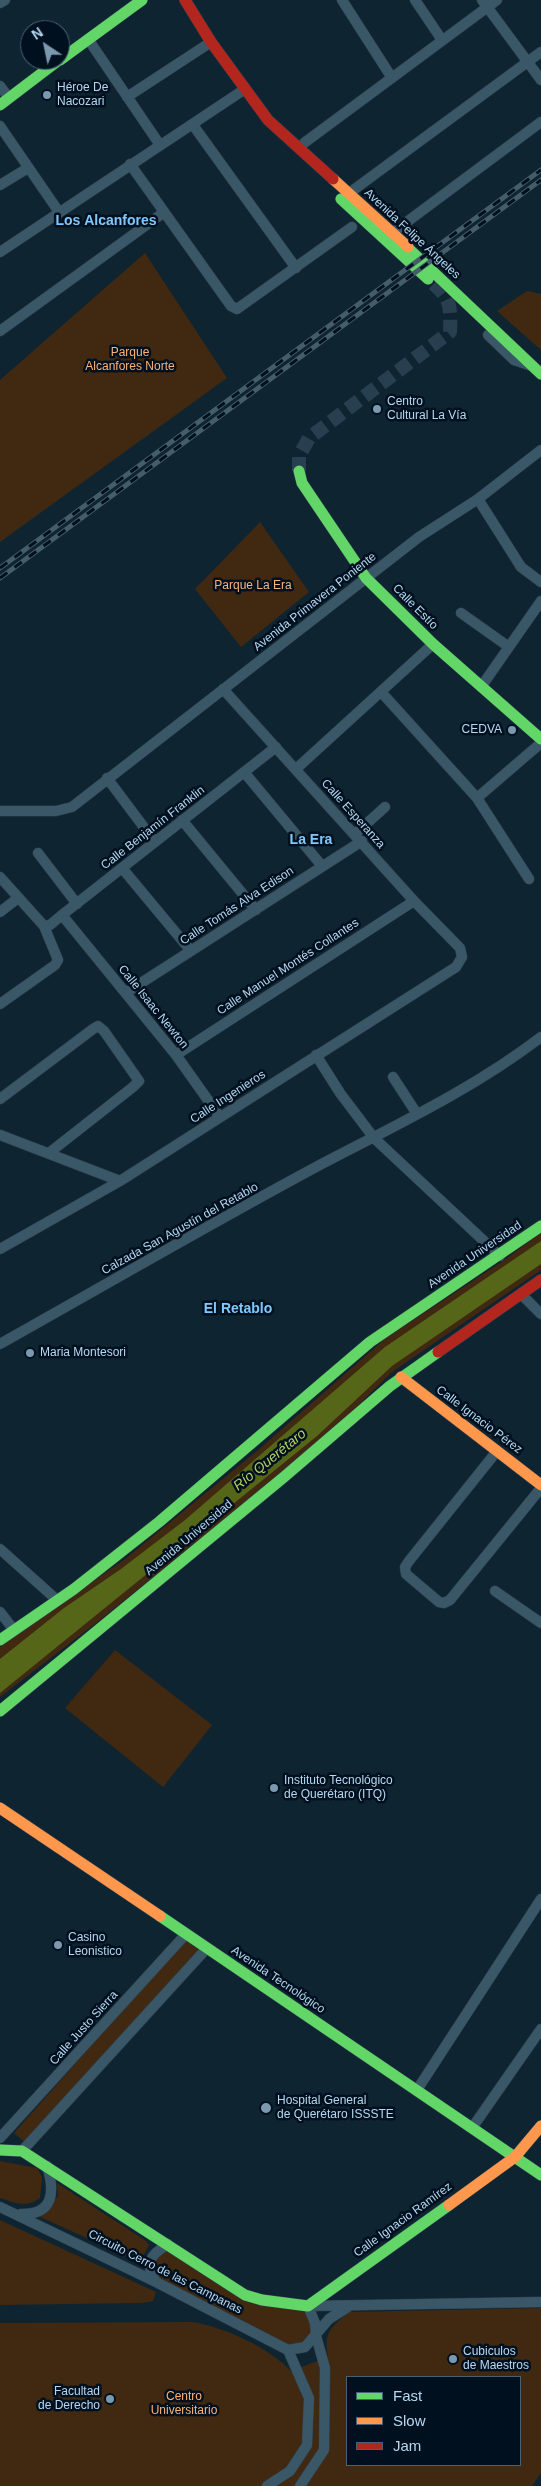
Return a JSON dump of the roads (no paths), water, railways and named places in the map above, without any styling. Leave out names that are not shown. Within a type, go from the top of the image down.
[{"type":"street","points":[[0,3],[5,0]]},
{"type":"street","points":[[70,52],[142,0]]},
{"type":"street","name":"Avenida Felipe Ángeles","points":[[185,0],[211,42],[268,120],[409,248],[538,370]]},
{"type":"street","points":[[342,0],[392,78]]},
{"type":"street","points":[[415,0],[442,40]]},
{"type":"street","points":[[304,143],[442,40],[484,4],[497,0]]},
{"type":"street","points":[[484,4],[541,80]]},
{"type":"street","points":[[88,39],[160,145]]},
{"type":"street","points":[[127,97],[211,42]]},
{"type":"street","points":[[352,191],[541,52]]},
{"type":"street","points":[[0,86],[4,101],[46,70]]},
{"type":"street","name":"Avenida Felipe Ángeles","points":[[234,75],[259,123],[428,279]]},
{"type":"street","points":[[0,252],[242,91]]},
{"type":"street","points":[[396,230],[541,122]]},
{"type":"street","points":[[193,125],[296,268]]},
{"type":"street","points":[[0,126],[59,212]]},
{"type":"street","points":[[130,164],[231,306],[237,309],[352,227]]},
{"type":"street","points":[[0,185],[28,168]]},
{"type":"street","points":[[0,331],[164,213]]},
{"type":"street","name":"Avenida Felipe Ángeles","points":[[488,335],[514,360],[538,370]]},
{"type":"street","name":"Avenida Primavera Poniente","points":[[0,810],[63,810],[72,807],[419,537],[478,499],[541,450]]},
{"type":"street","name":"Calle Estío","points":[[299,470],[302,483],[366,578],[433,644],[541,739]]},
{"type":"street","points":[[478,499],[521,567],[541,582]]},
{"type":"street","points":[[482,687],[541,601]]},
{"type":"street","points":[[461,612],[509,647]]},
{"type":"street","points":[[296,769],[382,693],[433,644]]},
{"type":"street","name":"Calle Esperanza","points":[[224,689],[414,901],[460,948],[462,956]]},
{"type":"street","points":[[382,693],[477,798],[529,879]]},
{"type":"street","points":[[477,798],[541,743]]},
{"type":"street","name":"Calle Benjamín Franklin","points":[[44,926],[50,925],[62,916],[276,747]]},
{"type":"street","points":[[244,772],[322,866]]},
{"type":"street","points":[[107,778],[155,842]]},
{"type":"street","name":"Calle Tomás Alva Edison","points":[[126,992],[322,866],[358,838],[385,807]]},
{"type":"street","points":[[182,820],[256,910]]},
{"type":"street","points":[[38,853],[77,904]]},
{"type":"street","points":[[122,868],[191,951]]},
{"type":"street","points":[[0,877],[44,926],[58,960],[0,1004]]},
{"type":"street","points":[[0,912],[18,898]]},
{"type":"street","name":"Calle Manuel Montés Collantes","points":[[176,1055],[414,901]]},
{"type":"street","name":"Calle Isaac Newton","points":[[62,916],[176,1055],[220,1116]]},
{"type":"street","name":"Calle Ingenieros","points":[[0,1249],[120,1181],[456,967],[462,956]]},
{"type":"street","points":[[0,1099],[98,1026],[104,1031],[139,1081],[50,1153]]},
{"type":"street","name":"Calzada San Agustín del Retablo","points":[[0,1344],[308,1172],[417,1114],[514,1057],[541,1037]]},
{"type":"street","points":[[316,1055],[340,1093],[374,1138],[500,1256]]},
{"type":"street","points":[[393,1077],[417,1114]]},
{"type":"street","points":[[0,1135],[120,1181]]},
{"type":"street","name":"Avenida Universidad","points":[[0,1640],[57,1600],[166,1516],[370,1342],[500,1256],[541,1226]]},
{"type":"street","name":"Avenida Universidad","points":[[0,1712],[401,1377],[541,1280]]},
{"type":"street","points":[[521,1294],[541,1314]]},
{"type":"street","name":"Calle Ignacio Pérez","points":[[401,1377],[541,1487]]},
{"type":"street","points":[[497,1451],[404,1567],[406,1574],[439,1602],[444,1603],[450,1600],[541,1487]]},
{"type":"street","points":[[0,1549],[57,1600]]},
{"type":"street","points":[[496,1591],[541,1623]]},
{"type":"street","points":[[0,1612],[14,1630]]},
{"type":"street","name":"Avenida Tecnológico","points":[[0,1808],[541,2175]]},
{"type":"street","points":[[417,2090],[541,1899]]},
{"type":"street","name":"Calle Justo Sierra","points":[[0,2138],[186,1934]]},
{"type":"street","points":[[22,2151],[207,1948]]},
{"type":"street","points":[[472,2128],[541,2029]]},
{"type":"street","name":"Calle Ignacio Ramírez","points":[[308,2306],[515,2157],[541,2126]]},
{"type":"street","name":"Circuito Cerro de las Campanas","points":[[0,2150],[22,2151],[245,2295],[262,2300],[308,2306]]},
{"type":"street","points":[[17,2214],[30,2214],[41,2210],[49,2202],[53,2190],[47,2166]]},
{"type":"street","name":"Circuito Cerro de las Campanas","points":[[0,2207],[156,2282],[288,2350]]},
{"type":"street","points":[[156,2282],[150,2271],[150,2261],[154,2253],[168,2244]]},
{"type":"street","points":[[300,2486],[324,2450],[325,2368],[316,2336],[315,2323],[308,2306],[348,2307],[541,2302]]},
{"type":"street","points":[[267,2486],[290,2471],[307,2445],[309,2398],[288,2350],[304,2347],[316,2336],[329,2319],[348,2307]]},
{"type":"street","points":[[309,2398],[315,2395],[325,2395]]},
{"type":"water","name":"Río Querétaro","points":[[541,1241],[541,1264],[392,1366],[317,1436],[0,1693],[0,1659],[64,1608],[121,1569],[185,1520],[385,1347]]},
{"type":"tunnel","points":[[299,471],[299,456],[309,438],[450,332],[450,308],[448,302],[441,291],[428,279]]},
{"type":"railway","points":[[0,568],[541,170]]},
{"type":"railway","points":[[0,578],[541,180]]},
{"type":"place","name":"Héroe De Nacozari","points":[[47,95]]},
{"type":"place","name":"Centro Cultural La Vía","points":[[377,409]]},
{"type":"place","name":"CEDVA","points":[[512,730]]},
{"type":"place","name":"Maria Montesori","points":[[30,1353]]},
{"type":"place","name":"Instituto Tecnológico de Querétaro (ITQ)","points":[[274,1788]]},
{"type":"place","name":"Casino Leonistico","points":[[58,1945]]},
{"type":"place","name":"Hospital General de Querétaro ISSSTE","points":[[266,2108]]},
{"type":"place","name":"Cubiculos de Maestros","points":[[453,2359]]},
{"type":"place","name":"Facultad de Derecho","points":[[110,2399]]},
{"type":"district","name":"Los Alcanfores","points":[[106,221]]},
{"type":"district","name":"La Era","points":[[311,840]]},
{"type":"district","name":"El Retablo","points":[[238,1309]]},
{"type":"park label","name":"Parque Alcanfores Norte","points":[[130,360]]},
{"type":"park label","name":"Parque La Era","points":[[253,586]]},
{"type":"park label","name":"Centro Universitario","points":[[184,2404]]}]
